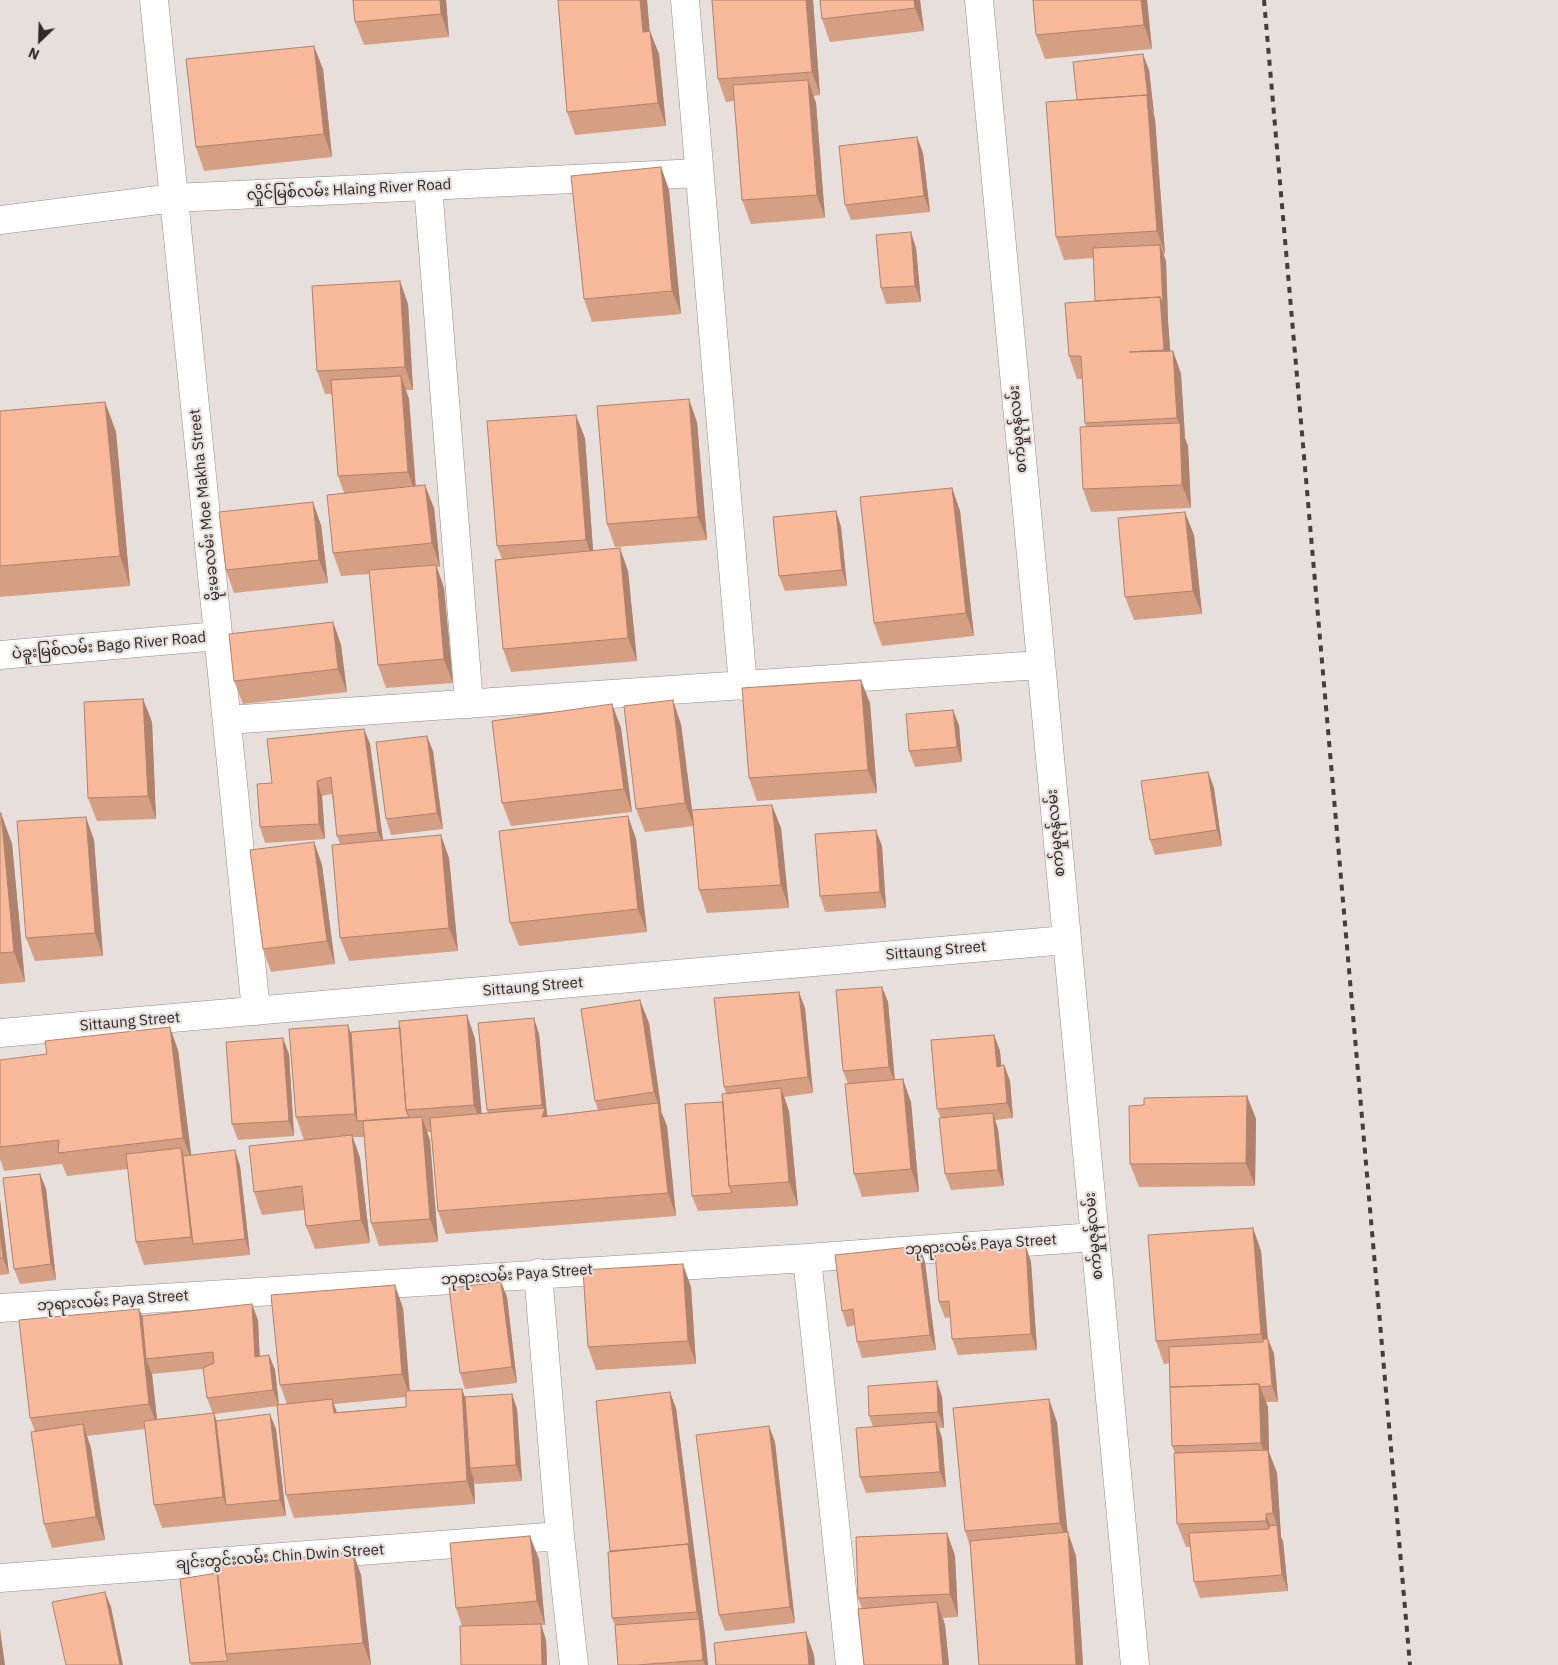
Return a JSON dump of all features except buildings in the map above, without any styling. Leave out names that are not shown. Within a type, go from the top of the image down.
[{"type":"street","name":"မိုးမခလမ်း Moe Makha Street","points":[[154,0],[256,1011]]},
{"type":"street","points":[[685,0],[743,686]]},
{"type":"street","name":"စက်မှုဇုန်လမ်း","points":[[978,0],[1135,1665]]},
{"type":"street","name":"လှိုင်မြစ်လမ်း Hlaing River Road","points":[[0,220],[174,198],[699,173]]},
{"type":"street","points":[[428,186],[470,704]]},
{"type":"street","name":"ပဲခူးမြစ်လမ်း Bago River Road","points":[[0,655],[218,636]]},
{"type":"street","points":[[227,720],[1040,665]]},
{"type":"street","name":"Sittaung Street","points":[[0,1034],[1066,940]]},
{"type":"street","name":"ဘုရားလမ်း Paya Street","points":[[0,1308],[538,1273],[807,1258],[1094,1237]]},
{"type":"street","points":[[807,1258],[850,1665]]},
{"type":"street","points":[[538,1273],[560,1536],[574,1665]]},
{"type":"street","name":"ချင်းတွင်းလမ်း Chin Dwin Street","points":[[0,1578],[560,1536]]},
{"type":"railway","points":[[1264,0],[1410,1665]]}]
